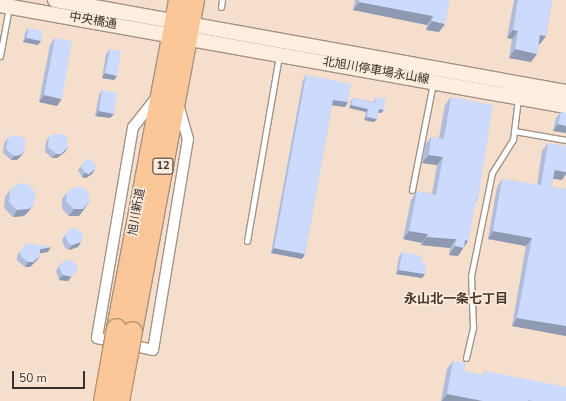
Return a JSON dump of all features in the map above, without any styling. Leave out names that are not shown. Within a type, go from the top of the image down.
[{"type":"highway","name":"旭川新道","points":[[103,401],[124,330],[168,96],[180,29],[178,0]]},
{"type":"highway","name":"旭川新道","points":[[180,29],[194,0]]},
{"type":"highway","name":"旭川新道","points":[[119,401],[124,330]]},
{"type":"main road","name":"中央橋通","points":[[55,0],[104,4],[180,29]]},
{"type":"main road","name":"中央橋通","points":[[6,4],[180,29]]},
{"type":"main road","name":"北旭川停車場永山線","points":[[180,29],[280,54],[356,61],[433,82],[520,90],[566,92]]},
{"type":"main road","name":"北旭川停車場永山線","points":[[180,29],[520,90],[566,106]]},
{"type":"street","points":[[168,96],[188,139],[153,350],[96,338],[133,127],[168,96]]},
{"type":"lane","points":[[221,7],[222,0]]},
{"type":"lane","points":[[0,56],[6,4]]},
{"type":"lane","points":[[247,240],[280,54]]},
{"type":"lane","points":[[412,190],[433,82]]},
{"type":"lane","points":[[466,358],[472,327],[471,276],[490,180],[492,173],[513,140],[520,90]]},
{"type":"lane","points":[[514,131],[566,140]]},
{"type":"shaded area","points":[[0,0],[566,0],[566,401],[0,401]]},
{"type":"building","points":[[359,0],[450,0],[445,24],[432,21],[433,16],[359,2]]},
{"type":"building","points":[[518,0],[552,0],[546,36],[540,35],[537,54],[515,49],[518,31],[513,30]]},
{"type":"building","points":[[28,28],[43,31],[41,41],[27,38]]},
{"type":"building","points":[[55,38],[72,41],[62,99],[44,95]]},
{"type":"building","points":[[110,49],[121,51],[117,76],[105,73]]},
{"type":"building","points":[[306,75],[351,84],[348,102],[333,100],[305,254],[274,248]]},
{"type":"building","points":[[102,90],[117,93],[114,114],[99,111]]},
{"type":"building","points":[[376,97],[386,99],[384,110],[379,109],[377,119],[367,117],[368,109],[351,105],[353,98],[375,103]]},
{"type":"building","points":[[451,97],[493,105],[478,199],[476,199],[468,241],[465,240],[464,248],[455,246],[456,239],[427,237],[428,234],[409,231],[417,191],[436,195],[443,157],[429,155],[431,137],[444,139]]},
{"type":"building","points":[[561,112],[566,113],[566,126],[558,124]]},
{"type":"building","points":[[53,134],[63,134],[67,137],[68,147],[61,154],[56,154],[48,147],[49,137]]},
{"type":"building","points":[[12,135],[23,137],[26,141],[24,152],[20,155],[14,156],[6,149],[8,138]]},
{"type":"building","points":[[548,143],[566,146],[566,172],[555,170],[551,187],[566,189],[566,326],[517,318],[532,238],[493,231],[502,179],[541,185]]},
{"type":"building","points":[[90,159],[96,165],[95,169],[89,174],[85,173],[81,166],[86,160]]},
{"type":"building","points":[[19,183],[30,185],[36,194],[33,206],[29,209],[17,210],[9,202],[10,190]]},
{"type":"building","points":[[80,186],[88,192],[90,201],[83,209],[74,209],[66,202],[67,193],[70,189]]},
{"type":"building","points":[[71,228],[75,228],[82,233],[83,238],[81,242],[72,245],[68,243],[65,235]]},
{"type":"building","points":[[26,243],[51,247],[40,249],[40,256],[33,262],[28,262],[21,256],[20,251]]},
{"type":"building","points":[[402,252],[422,256],[421,262],[426,263],[425,274],[399,270]]},
{"type":"building","points":[[70,259],[77,265],[77,270],[72,277],[63,275],[59,267],[61,263]]},
{"type":"building","points":[[453,361],[466,363],[464,371],[484,375],[485,371],[566,387],[566,401],[483,401],[447,394]]},
{"type":"district","name":"永山北一条七丁目","points":[[456,299]]}]
